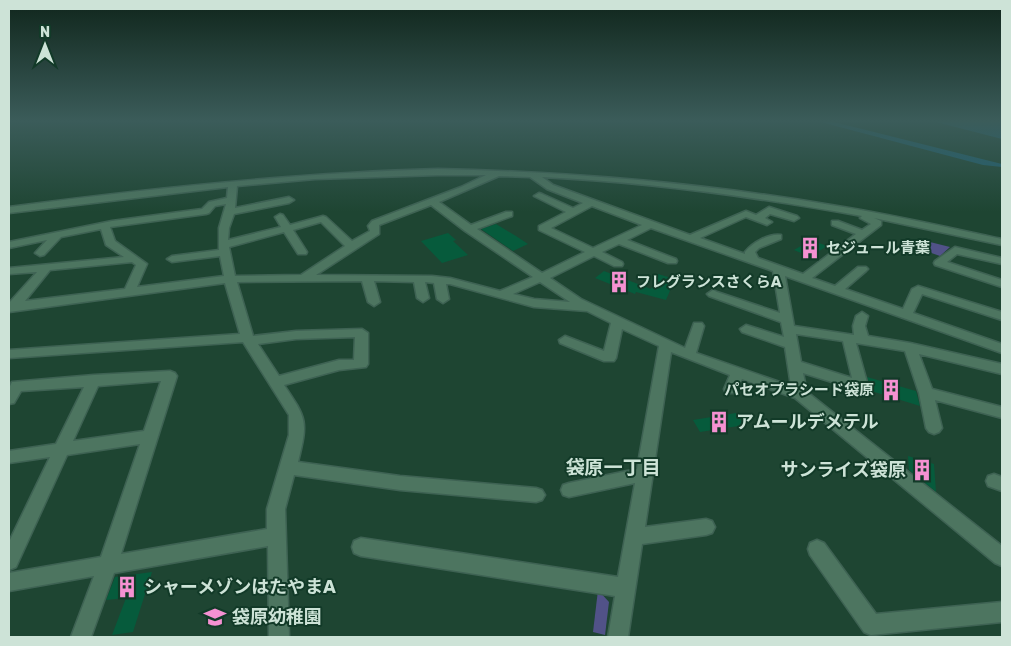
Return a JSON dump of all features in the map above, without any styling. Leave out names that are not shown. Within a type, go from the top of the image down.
[{"type":"street","points":[[304,279],[351,246],[375,232],[373,226],[375,223],[486,180],[498,173]]},
{"type":"street","points":[[9,210],[207,187],[365,174],[533,174],[689,187],[880,216],[1002,242]]},
{"type":"street","points":[[533,174],[550,187],[649,225],[1002,349]]},
{"type":"street","points":[[233,185],[231,206],[224,228],[223,248],[230,279],[248,340],[296,414],[297,435],[276,509],[275,536],[279,637]]},
{"type":"street","points":[[9,215],[117,202],[207,187]]},
{"type":"street","points":[[539,196],[573,212]]},
{"type":"street","points":[[9,245],[105,226],[206,211],[207,207],[212,204],[231,206],[289,200]]},
{"type":"street","points":[[432,201],[469,229],[577,302],[689,354],[800,394],[1002,557]]},
{"type":"street","points":[[591,203],[543,228],[618,264]]},
{"type":"street","points":[[804,278],[878,223],[832,208]]},
{"type":"street","points":[[689,239],[746,214],[762,220],[769,210],[789,215]]},
{"type":"street","points":[[469,229],[509,214]]},
{"type":"street","points":[[280,217],[289,228],[302,252]]},
{"type":"street","points":[[186,246],[177,259],[223,248],[323,219],[351,246]]},
{"type":"street","points":[[835,223],[865,234]]},
{"type":"street","points":[[502,294],[541,278],[649,225]]},
{"type":"street","points":[[105,226],[110,243],[142,264],[129,293]]},
{"type":"street","points":[[40,253],[57,236]]},
{"type":"street","points":[[753,260],[750,252],[755,246],[777,237]]},
{"type":"street","points":[[619,240],[672,261]]},
{"type":"street","points":[[1002,261],[955,250],[939,263],[1002,284]]},
{"type":"street","points":[[9,271],[133,259]]},
{"type":"street","points":[[11,309],[47,267]]},
{"type":"street","points":[[778,269],[800,394]]},
{"type":"street","points":[[837,290],[862,269]]},
{"type":"street","points":[[11,309],[230,279],[367,278],[439,280],[534,303],[591,308]]},
{"type":"street","points":[[367,278],[374,302]]},
{"type":"street","points":[[419,279],[423,298]]},
{"type":"street","points":[[439,280],[443,299]]},
{"type":"street","points":[[906,315],[918,289],[1002,316]]},
{"type":"street","points":[[714,294],[788,324],[862,340],[910,347],[1002,369]]},
{"type":"street","points":[[862,316],[859,326],[862,340]]},
{"type":"street","points":[[565,340],[609,358],[618,320]]},
{"type":"street","points":[[689,354],[698,326]]},
{"type":"street","points":[[746,329],[791,344]]},
{"type":"street","points":[[9,354],[248,340],[296,335],[362,334],[361,364],[339,365],[276,382]]},
{"type":"street","points":[[794,365],[861,386],[848,337]]},
{"type":"street","points":[[618,637],[666,344]]},
{"type":"street","points":[[910,347],[926,393],[934,428]]},
{"type":"street","points":[[731,390],[738,373]]},
{"type":"street","points":[[9,399],[17,386],[170,376],[108,564],[81,637]]},
{"type":"street","points":[[9,561],[94,380]]},
{"type":"street","points":[[926,393],[1002,412]]},
{"type":"street","points":[[9,456],[151,436]]},
{"type":"street","points":[[288,467],[400,483],[536,495]]},
{"type":"street","points":[[569,490],[645,474]]},
{"type":"street","points":[[634,537],[706,527]]},
{"type":"street","points":[[9,582],[275,536]]},
{"type":"street","points":[[361,547],[626,588]]},
{"type":"street","points":[[817,549],[871,626],[1002,612]]},
{"type":"shaded area","points":[[931,151],[951,151],[1002,164],[1002,167],[983,165]]},
{"type":"shaded area","points":[[922,240],[950,247],[940,256],[914,247]]},
{"type":"shaded area","points":[[598,590],[609,602],[605,635],[593,632]]},
{"type":"building","points":[[496,224],[528,244],[513,251],[481,229]]},
{"type":"building","points":[[448,233],[456,240],[453,241],[468,255],[442,263],[421,241]]},
{"type":"building","name":"セジュール青葉","points":[[811,240],[827,246],[810,257],[794,250]]},
{"type":"building","points":[[604,271],[651,289],[658,274],[675,279],[666,300],[636,292],[635,294],[595,278]]},
{"type":"building","name":"パセオプラシード袋原","points":[[867,377],[916,391],[920,406],[868,390],[870,386]]},
{"type":"building","name":"アムールデメテル","points":[[736,413],[745,425],[700,432],[693,420]]},
{"type":"building","name":"サンライズ袋原","points":[[908,456],[934,464],[936,492],[909,470]]},
{"type":"building","points":[[152,572],[133,632],[112,635],[126,598],[106,600],[115,577]]},
{"type":"place","name":"セジュール青葉","points":[[810,248]]},
{"type":"place","name":"フレグランスさくらA","points":[[619,282]]},
{"type":"place","name":"パセオプラシード袋原","points":[[891,390]]},
{"type":"place","name":"アムールデメテル","points":[[719,422]]},
{"type":"place","name":"サンライズ袋原","points":[[922,470]]},
{"type":"place","name":"シャーメゾンはたやまA","points":[[127,587]]},
{"type":"place","name":"袋原幼稚園","points":[[215,617]]},
{"type":"district","name":"袋原一丁目","points":[[613,467]]}]
